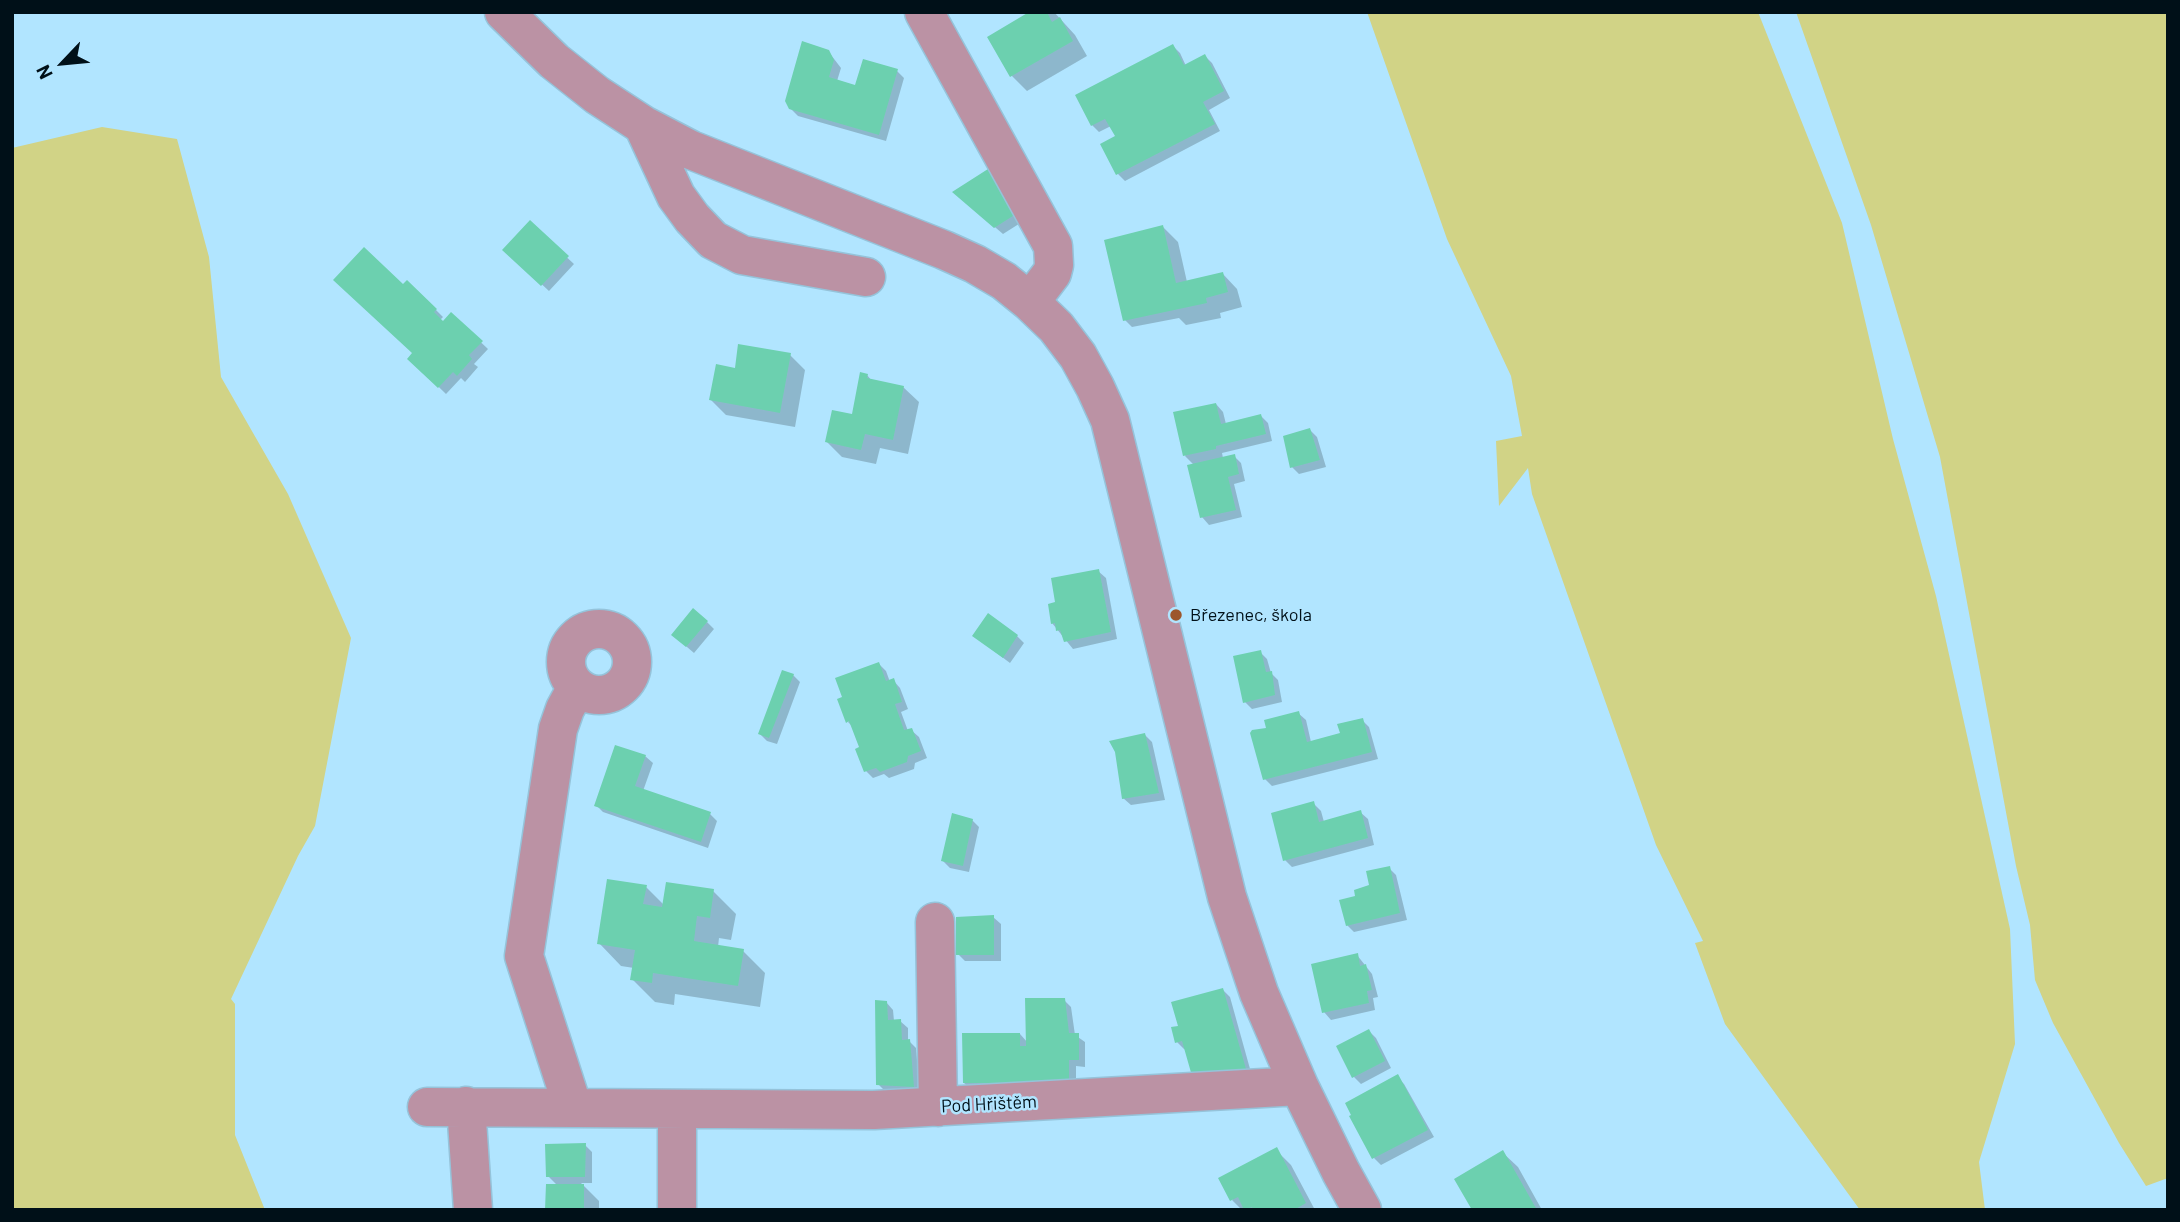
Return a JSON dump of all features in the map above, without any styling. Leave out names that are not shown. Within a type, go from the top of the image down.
[{"type":"street","points":[[504,12],[555,61],[597,95],[643,125],[691,150],[944,250],[1004,281],[1056,327],[1077,356],[1110,420],[1227,897],[1259,993],[1299,1086],[1362,1210]]},
{"type":"street","points":[[925,12],[1053,246],[1052,273],[1030,302]]},
{"type":"street","points":[[643,125],[676,196],[713,240],[742,255],[866,278]]},
{"type":"street","points":[[573,1108],[524,956],[558,729],[577,687]]},
{"type":"street","points":[[935,922],[937,1107]]},
{"type":"street","name":"Pod Hřištěm","points":[[428,1107],[874,1110],[1299,1086]]},
{"type":"street","points":[[466,1106],[473,1210]]},
{"type":"street","points":[[677,1109],[677,1210]]},
{"type":"green space","points":[[1367,12],[1758,12],[1842,223],[1893,439],[1936,596],[2010,929],[2015,1044],[1979,1162],[1985,1210],[1860,1210],[1725,1024],[1695,943],[1703,941],[1656,845],[1532,494],[1528,468],[1499,506],[1496,441],[1522,436],[1511,376],[1447,239]]},
{"type":"green space","points":[[1796,12],[2168,12],[2168,1178],[2146,1186],[2119,1143],[2053,1023],[2035,980],[2030,925],[2016,866],[1940,457],[1871,225]]},
{"type":"green space","points":[[102,127],[177,139],[209,257],[221,377],[288,494],[351,638],[315,826],[298,856],[231,999],[235,1004],[235,1135],[265,1210],[12,1210],[12,148]]},
{"type":"building","points":[[1029,12],[1047,12],[1052,22],[1060,17],[1073,41],[1010,77],[987,37]]},
{"type":"building","points":[[802,41],[829,50],[834,60],[829,77],[855,85],[863,59],[898,69],[879,135],[789,109],[785,101]]},
{"type":"building","points":[[1173,44],[1184,65],[1205,54],[1224,91],[1203,102],[1215,124],[1116,175],[1100,144],[1115,136],[1105,119],[1091,126],[1075,95]]},
{"type":"building","points":[[988,169],[1016,214],[994,228],[952,192]]},
{"type":"building","points":[[530,220],[569,256],[541,286],[502,250]]},
{"type":"building","points":[[1163,225],[1176,283],[1223,272],[1228,292],[1206,298],[1207,303],[1123,321],[1104,240]]},
{"type":"building","points":[[364,247],[403,284],[407,280],[437,309],[434,312],[443,321],[451,312],[483,341],[469,355],[472,359],[457,376],[453,372],[438,388],[407,359],[412,353],[333,280]]},
{"type":"building","points":[[738,344],[791,353],[780,413],[709,400],[716,364],[735,368]]},
{"type":"building","points":[[860,372],[868,374],[867,378],[904,386],[893,440],[865,434],[861,450],[825,442],[832,410],[852,414]]},
{"type":"building","points":[[1216,403],[1221,424],[1261,414],[1266,434],[1183,456],[1173,412]]},
{"type":"building","points":[[1310,428],[1320,460],[1290,468],[1283,436]]},
{"type":"building","points":[[1235,454],[1239,474],[1228,477],[1236,510],[1200,518],[1187,465]]},
{"type":"building","points":[[1099,569],[1111,632],[1064,642],[1060,630],[1056,631],[1055,623],[1051,624],[1048,604],[1055,602],[1051,578]]},
{"type":"building","points":[[693,608],[708,621],[686,647],[671,635]]},
{"type":"building","points":[[988,613],[1018,635],[1003,658],[972,636]]},
{"type":"building","points":[[1261,650],[1266,672],[1272,671],[1275,695],[1243,703],[1233,656]]},
{"type":"building","points":[[879,662],[886,681],[894,678],[902,702],[895,704],[904,730],[912,728],[921,751],[908,756],[907,762],[880,772],[876,768],[864,772],[855,749],[859,747],[837,699],[842,697],[835,678]]},
{"type":"building","points":[[782,670],[794,674],[769,738],[758,734]]},
{"type":"building","points":[[1299,711],[1307,742],[1340,733],[1337,724],[1363,718],[1372,752],[1263,780],[1250,733],[1252,730],[1266,728],[1264,720]]},
{"type":"building","points":[[1145,733],[1159,793],[1122,799],[1115,752],[1109,741]]},
{"type":"building","points":[[615,745],[646,755],[635,786],[711,812],[701,842],[594,806]]},
{"type":"building","points":[[1314,801],[1319,822],[1361,810],[1368,838],[1283,861],[1271,813]]},
{"type":"building","points":[[952,813],[973,819],[963,866],[941,861]]},
{"type":"building","points":[[1390,866],[1400,913],[1346,926],[1339,900],[1355,896],[1354,890],[1369,885],[1366,871]]},
{"type":"building","points":[[607,879],[647,885],[643,904],[662,907],[666,882],[714,889],[710,918],[697,916],[694,941],[744,949],[738,986],[653,973],[652,983],[630,980],[635,950],[597,944]]},
{"type":"building","points":[[994,915],[994,955],[956,955],[956,917]]},
{"type":"building","points":[[1358,953],[1360,966],[1366,964],[1372,990],[1367,991],[1369,1003],[1322,1013],[1311,964]]},
{"type":"building","points":[[1223,988],[1246,1069],[1194,1083],[1182,1041],[1175,1043],[1171,1027],[1178,1026],[1171,1002]]},
{"type":"building","points":[[1025,998],[1065,998],[1069,1033],[1079,1033],[1079,1060],[1069,1060],[1069,1083],[963,1083],[962,1033],[1020,1033],[1020,1046],[1026,1046]]},
{"type":"building","points":[[875,1000],[887,1001],[888,1020],[901,1019],[902,1040],[910,1039],[914,1087],[876,1085]]},
{"type":"building","points":[[1369,1029],[1385,1061],[1352,1078],[1336,1046]]},
{"type":"building","points":[[1398,1074],[1428,1130],[1372,1159],[1345,1103]]},
{"type":"building","points":[[586,1143],[585,1177],[546,1177],[545,1144]]},
{"type":"building","points":[[1277,1147],[1306,1203],[1294,1210],[1253,1210],[1252,1207],[1244,1210],[1238,1197],[1230,1201],[1218,1178]]},
{"type":"building","points":[[1503,1150],[1537,1210],[1472,1210],[1454,1179]]},
{"type":"building","points":[[546,1184],[584,1184],[584,1210],[545,1210]]},
{"type":"place","name":"Březenec, škola","points":[[1176,615]]}]
